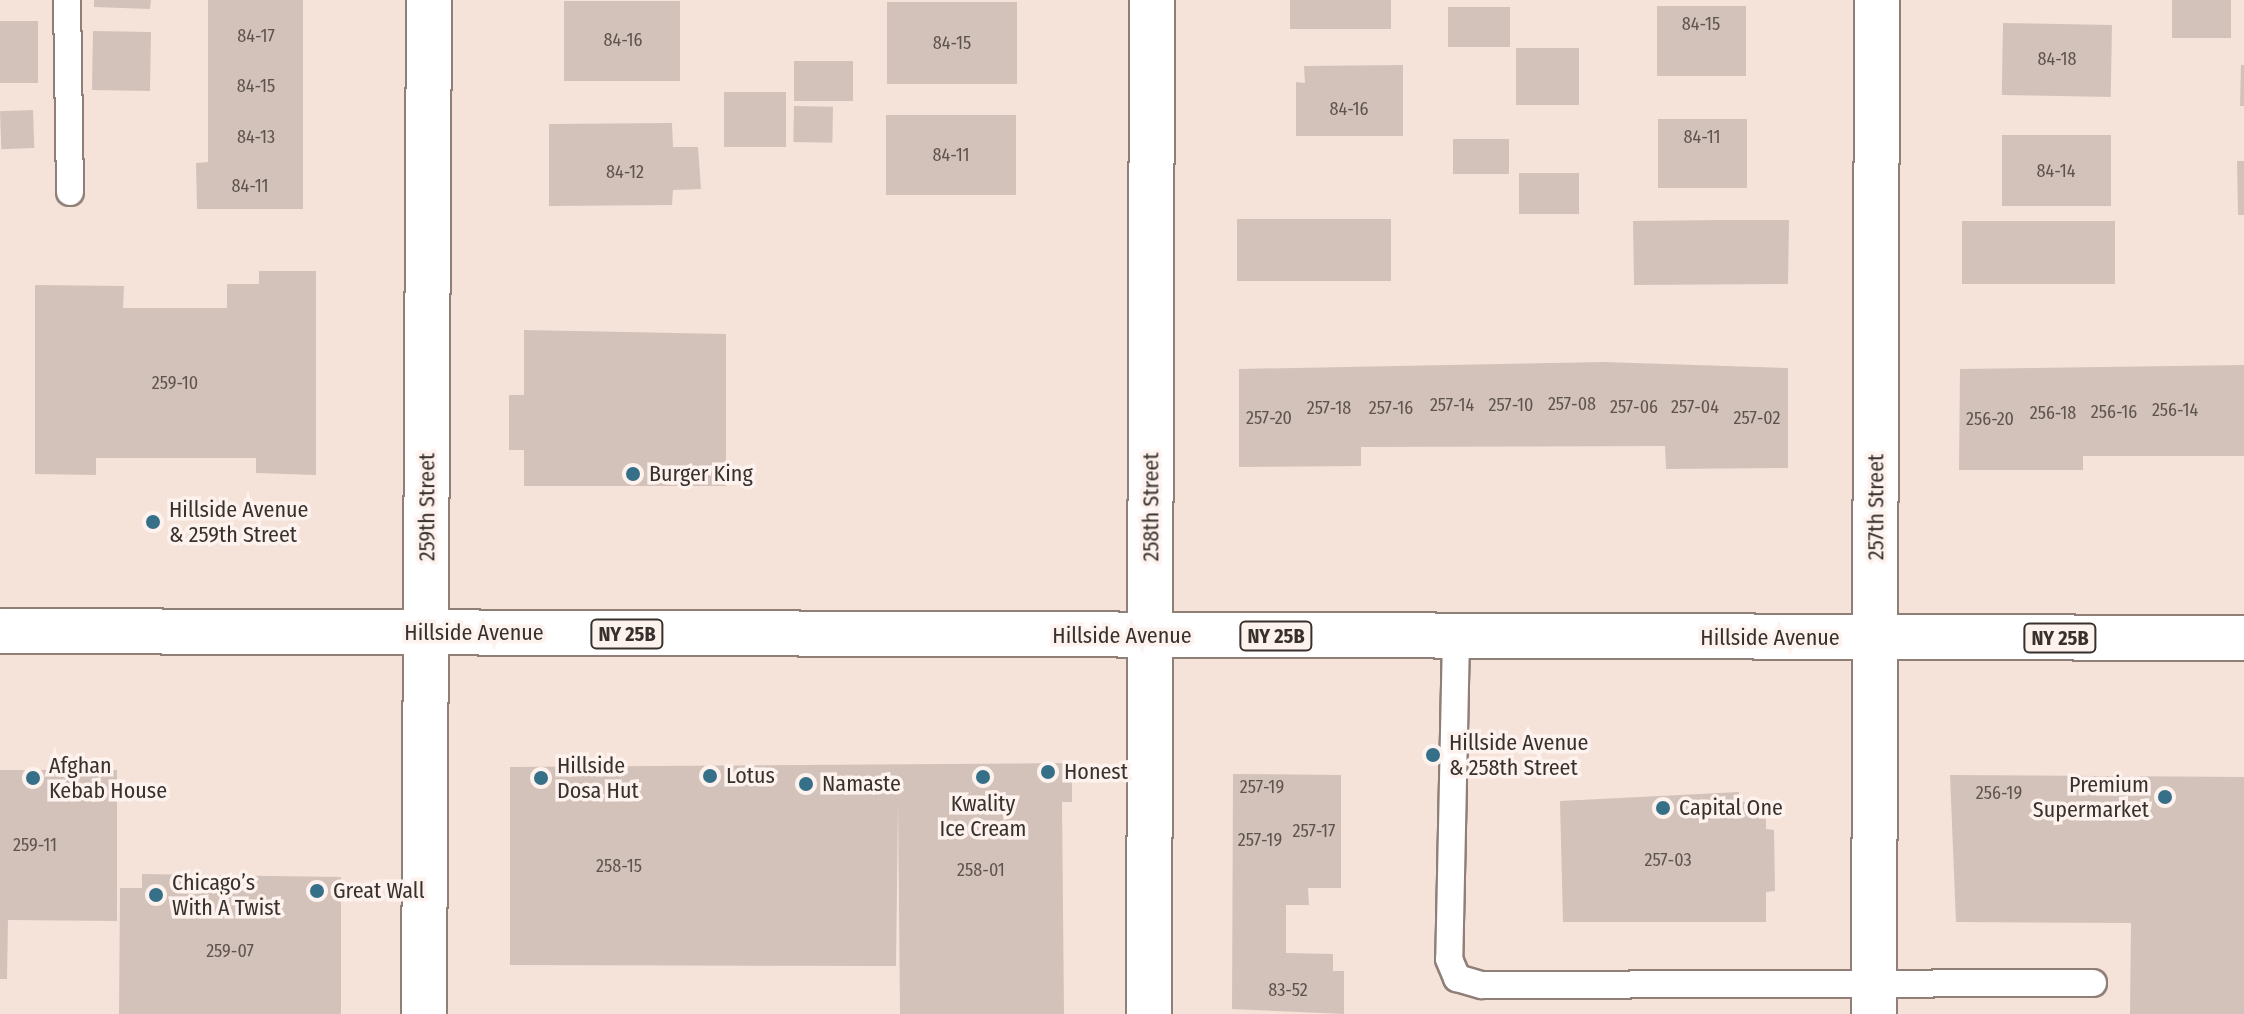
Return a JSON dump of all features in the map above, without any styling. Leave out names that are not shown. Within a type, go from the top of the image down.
[{"type":"street","name":"259th Street","points":[[424,1014],[429,0]]},
{"type":"street","name":"258th Street","points":[[1149,1014],[1152,0]]},
{"type":"street","name":"257th Street","points":[[1874,997],[1877,0]]},
{"type":"street","name":"Hillside Avenue","points":[[0,631],[2244,638]]},
{"type":"lane","points":[[67,0],[70,192]]},
{"type":"lane","points":[[1456,637],[1449,959],[1457,978],[1482,985],[1874,997],[2093,983]]},
{"type":"building","points":[[94,0],[151,0],[150,9],[94,7]]},
{"type":"building","points":[[208,0],[303,0],[303,209],[197,209],[196,163],[208,162]]},
{"type":"building","points":[[1290,0],[1391,0],[1391,29],[1290,29]]},
{"type":"building","points":[[2172,0],[2231,0],[2231,38],[2172,38]]},
{"type":"building","points":[[564,1],[680,1],[680,81],[564,81]]},
{"type":"building","points":[[887,2],[1017,2],[1017,84],[887,84]]},
{"type":"building","points":[[1657,6],[1746,6],[1746,76],[1657,76]]},
{"type":"building","points":[[1448,7],[1510,7],[1510,47],[1448,47]]},
{"type":"building","points":[[0,21],[38,21],[38,83],[0,83]]},
{"type":"building","points":[[2003,23],[2112,25],[2111,97],[2002,95]]},
{"type":"building","points":[[93,31],[151,32],[150,91],[92,90]]},
{"type":"building","points":[[1516,48],[1579,48],[1579,105],[1516,105]]},
{"type":"building","points":[[794,61],[853,61],[853,101],[794,101]]},
{"type":"building","points":[[1403,65],[1403,136],[1296,136],[1296,82],[1305,83],[1304,66]]},
{"type":"building","points":[[2241,65],[2244,65],[2244,106],[2240,106]]},
{"type":"building","points":[[724,92],[786,92],[786,147],[724,147]]},
{"type":"building","points":[[794,106],[833,107],[832,143],[793,142]]},
{"type":"building","points":[[33,110],[34,148],[1,149],[0,111]]},
{"type":"building","points":[[886,115],[1016,115],[1016,195],[886,195]]},
{"type":"building","points":[[1658,119],[1747,119],[1747,188],[1658,188]]},
{"type":"building","points":[[672,123],[673,147],[698,147],[701,189],[673,190],[672,205],[549,206],[549,124]]},
{"type":"building","points":[[2002,135],[2111,135],[2111,206],[2002,206]]},
{"type":"building","points":[[1453,139],[1509,139],[1509,174],[1453,174]]},
{"type":"building","points":[[2237,161],[2244,161],[2244,215],[2238,215]]},
{"type":"building","points":[[1519,173],[1579,173],[1579,214],[1519,214]]},
{"type":"building","points":[[1237,219],[1391,219],[1391,281],[1237,281]]},
{"type":"building","points":[[1789,220],[1788,284],[1634,285],[1633,221]]},
{"type":"building","points":[[1962,221],[2115,221],[2115,284],[1962,284]]},
{"type":"building","points":[[259,271],[316,271],[316,475],[256,473],[256,458],[96,458],[96,475],[35,474],[35,285],[124,286],[123,308],[227,308],[227,284],[259,284]]},
{"type":"building","points":[[524,330],[726,334],[726,486],[524,486],[524,450],[509,450],[509,395],[524,395]]},
{"type":"building","points":[[1603,362],[1788,368],[1788,468],[1666,469],[1665,446],[1361,447],[1361,466],[1239,467],[1239,369]]},
{"type":"building","points":[[2244,365],[2244,456],[2083,456],[2083,470],[1959,470],[1960,369]]},
{"type":"building","points":[[1072,763],[1072,802],[1062,802],[1064,1014],[900,1014],[898,803],[896,966],[510,965],[510,767]]},
{"type":"building","points":[[0,770],[117,770],[117,921],[8,920],[7,979],[0,979]]},
{"type":"building","points":[[1233,774],[1341,775],[1341,888],[1308,888],[1309,905],[1286,905],[1286,953],[1333,954],[1333,971],[1344,971],[1344,1014],[1232,1009]]},
{"type":"building","points":[[1950,775],[2244,777],[2244,1014],[2130,1014],[2131,923],[1956,922]]},
{"type":"building","points":[[1739,792],[1739,802],[1766,802],[1766,829],[1774,830],[1775,891],[1766,892],[1766,922],[1563,922],[1560,801]]},
{"type":"building","points":[[142,874],[341,877],[341,1014],[119,1014],[120,888],[142,888]]},
{"type":"place","name":"Burger King","points":[[633,474]]},
{"type":"place","name":"Hillside Avenue & 259th Street","points":[[153,522]]},
{"type":"place","name":"Hillside Avenue & 258th Street","points":[[1433,755]]},
{"type":"place","name":"Honest","points":[[1048,772]]},
{"type":"place","name":"Lotus","points":[[710,776]]},
{"type":"place","name":"Kwality Ice Cream","points":[[983,777]]},
{"type":"place","name":"Afghan Kebab House","points":[[33,778]]},
{"type":"place","name":"Hillside Dosa Hut","points":[[541,778]]},
{"type":"place","name":"Namaste","points":[[806,784]]},
{"type":"place","name":"Premium Supermarket","points":[[2165,797]]},
{"type":"place","name":"Capital One","points":[[1663,808]]},
{"type":"place","name":"Great Wall","points":[[317,891]]},
{"type":"place","name":"Chicago’s With A Twist","points":[[156,895]]}]
